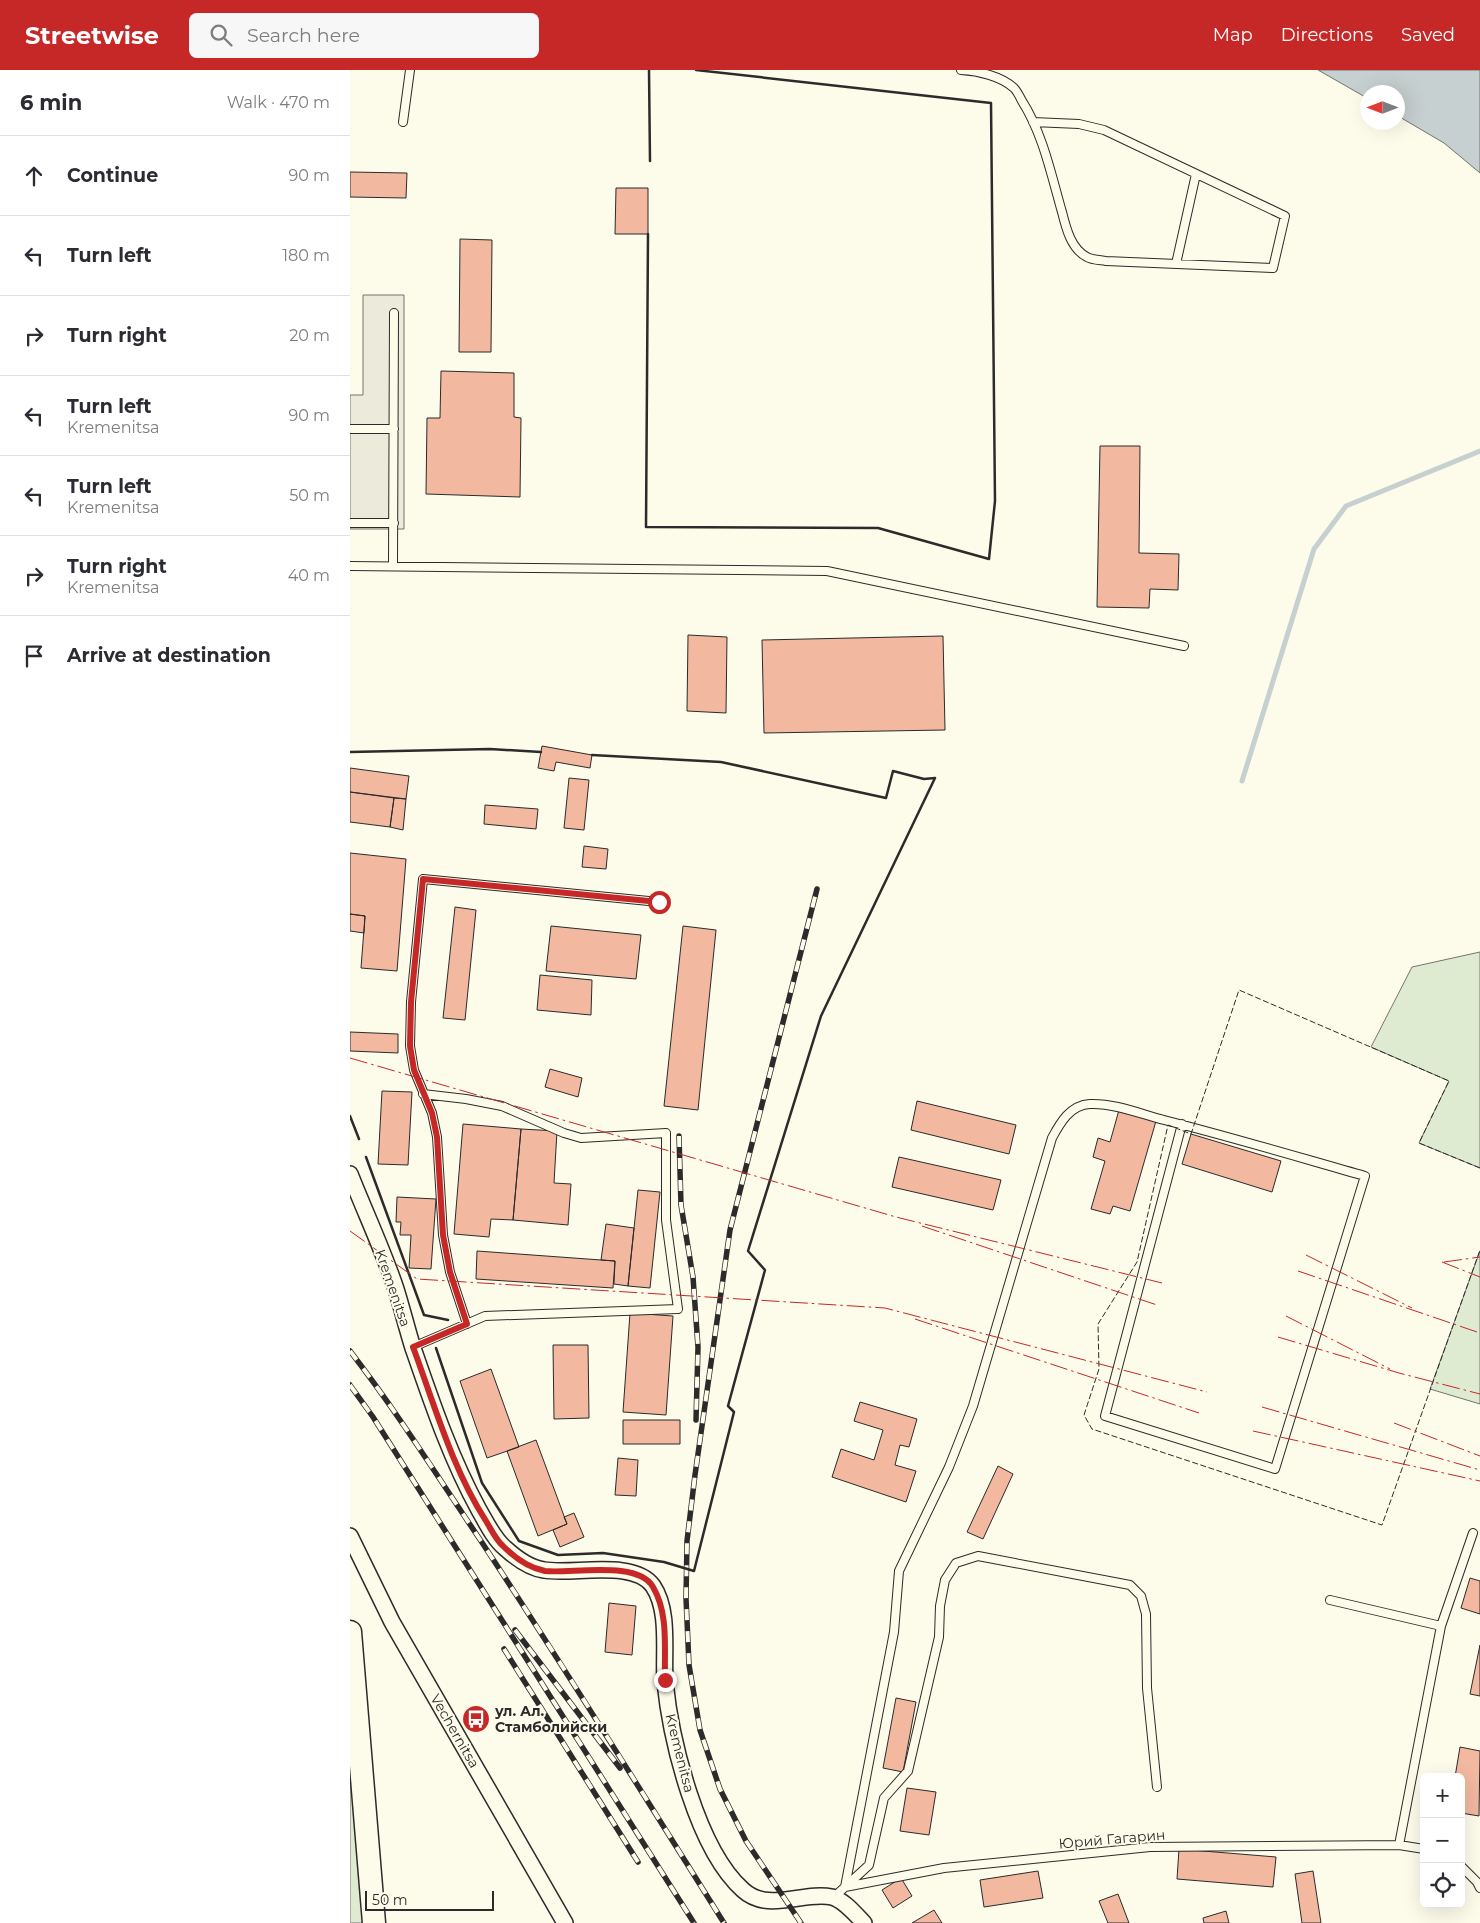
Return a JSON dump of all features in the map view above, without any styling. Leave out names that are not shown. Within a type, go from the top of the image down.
[{"type":"street","name":"Kremenitsa","points":[[350,1174],[395,1287],[413,1347],[456,1465],[482,1516],[501,1545],[522,1562],[544,1570],[618,1570],[637,1574],[652,1585],[659,1601],[664,1621],[665,1680],[670,1721],[679,1760],[698,1818],[722,1866],[743,1890],[758,1900],[785,1900],[840,1892]]},
{"type":"street","name":"Vechernitsa","points":[[350,1536],[392,1622],[565,1923]]},
{"type":"street","points":[[350,1632],[374,1923]]},
{"type":"street","points":[[840,1892],[864,1923]]},
{"type":"lane","points":[[403,122],[410,70]]},
{"type":"lane","points":[[961,70],[971,70],[995,77],[1014,88],[1033,122],[1045,150],[1068,233],[1076,248],[1087,257],[1106,261],[1273,268],[1285,216],[1104,130],[1079,124],[1033,122]]},
{"type":"lane","points":[[1176,264],[1196,174]]},
{"type":"lane","points":[[393,566],[394,313]]},
{"type":"lane","points":[[350,429],[394,429]]},
{"type":"lane","points":[[350,524],[394,523]]},
{"type":"lane","points":[[350,566],[827,571],[1184,646]]},
{"type":"lane","points":[[467,1324],[450,1272],[443,1235],[437,1137],[432,1113],[414,1070],[410,1046],[411,1002],[423,879],[659,902]]},
{"type":"lane","points":[[413,1347],[485,1316],[678,1309],[666,1220],[666,1133],[581,1138],[564,1133],[502,1106],[466,1099],[423,1094]]},
{"type":"lane","points":[[840,1892],[894,1632],[899,1571],[949,1467],[973,1406],[1052,1138],[1062,1119],[1075,1109],[1088,1104],[1108,1105],[1182,1124],[1365,1176],[1275,1469],[1105,1416],[1182,1124]]},
{"type":"lane","points":[[1399,1844],[1441,1626],[1473,1533]]},
{"type":"lane","points":[[840,1892],[869,1865],[884,1798],[908,1771],[939,1637],[940,1606],[945,1580],[956,1563],[978,1556],[1130,1586],[1141,1596],[1146,1614],[1147,1688],[1157,1787]]},
{"type":"lane","points":[[1330,1600],[1441,1626]]},
{"type":"lane","name":"Юрий Гагарин","points":[[840,1892],[944,1868],[1150,1847],[1399,1844],[1420,1848]]},
{"type":"lane","points":[[1465,1870],[1477,1882],[1480,1888]]},
{"type":"green space","points":[[1480,952],[1480,1168],[1419,1143],[1449,1081],[1371,1047],[1412,967]]},
{"type":"green space","points":[[1480,1251],[1480,1404],[1430,1389]]},
{"type":"green space","points":[[350,1632],[374,1923],[350,1923]]},
{"type":"shaded area","points":[[1318,70],[1480,70],[1480,173],[1444,143],[1405,120],[1405,85],[1360,85],[1360,94]]},
{"type":"shaded area","points":[[363,295],[404,295],[404,529],[350,529],[350,395],[363,395]]},
{"type":"building","points":[[350,172],[407,173],[406,198],[350,197]]},
{"type":"building","points":[[616,188],[648,188],[648,234],[615,234]]},
{"type":"building","points":[[460,239],[492,240],[491,352],[459,352]]},
{"type":"building","points":[[441,371],[514,373],[514,417],[521,418],[520,497],[426,494],[427,418],[440,418]]},
{"type":"building","points":[[1100,446],[1140,446],[1139,553],[1179,554],[1178,590],[1150,589],[1149,608],[1097,607]]},
{"type":"building","points":[[688,635],[727,637],[726,713],[687,711]]},
{"type":"building","points":[[943,636],[945,730],[764,733],[762,640]]},
{"type":"building","points":[[542,746],[592,755],[590,768],[556,762],[554,771],[538,768]]},
{"type":"building","points":[[350,768],[409,776],[406,799],[350,792]]},
{"type":"building","points":[[569,778],[589,780],[584,830],[564,828]]},
{"type":"building","points":[[350,792],[394,798],[390,827],[350,822]]},
{"type":"building","points":[[394,798],[406,799],[403,830],[390,827]]},
{"type":"building","points":[[485,805],[538,809],[536,829],[484,824]]},
{"type":"building","points":[[584,846],[608,849],[606,869],[582,867]]},
{"type":"building","points":[[350,853],[406,859],[397,971],[361,968],[365,916],[350,914]]},
{"type":"building","points":[[455,907],[476,910],[465,1020],[443,1018]]},
{"type":"building","points":[[350,914],[365,916],[364,933],[350,931]]},
{"type":"building","points":[[551,926],[641,935],[636,979],[546,971]]},
{"type":"building","points":[[683,926],[716,930],[698,1110],[664,1106]]},
{"type":"building","points":[[540,975],[592,980],[591,1015],[537,1010]]},
{"type":"building","points":[[350,1032],[398,1034],[398,1053],[350,1051]]},
{"type":"building","points":[[550,1069],[582,1078],[578,1097],[545,1087]]},
{"type":"building","points":[[382,1091],[412,1092],[408,1165],[378,1164]]},
{"type":"building","points":[[917,1101],[1016,1125],[1009,1154],[911,1130]]},
{"type":"building","points":[[1119,1110],[1156,1121],[1130,1211],[1113,1206],[1110,1214],[1091,1209],[1105,1161],[1093,1157],[1098,1138],[1110,1142]]},
{"type":"building","points":[[463,1124],[521,1129],[513,1220],[491,1219],[489,1237],[454,1234]]},
{"type":"building","points":[[521,1129],[557,1131],[554,1183],[571,1184],[568,1225],[513,1220]]},
{"type":"building","points":[[1191,1134],[1281,1161],[1272,1192],[1182,1164]]},
{"type":"building","points":[[899,1157],[1001,1180],[993,1210],[892,1187]]},
{"type":"building","points":[[638,1190],[660,1192],[650,1288],[628,1286]]},
{"type":"building","points":[[397,1197],[436,1199],[431,1269],[409,1268],[411,1235],[400,1235],[401,1222],[396,1222]]},
{"type":"building","points":[[606,1224],[634,1228],[628,1286],[614,1284],[615,1261],[601,1260]]},
{"type":"building","points":[[477,1251],[615,1261],[613,1288],[476,1279]]},
{"type":"building","points":[[630,1313],[673,1316],[666,1415],[623,1412]]},
{"type":"building","points":[[553,1345],[588,1345],[589,1418],[554,1419]]},
{"type":"building","points":[[491,1369],[519,1447],[487,1458],[460,1381]]},
{"type":"building","points":[[860,1402],[917,1419],[909,1447],[900,1445],[895,1465],[916,1471],[906,1502],[832,1477],[841,1449],[874,1460],[883,1430],[854,1421]]},
{"type":"building","points":[[623,1420],[680,1420],[680,1444],[623,1444]]},
{"type":"building","points":[[536,1440],[567,1524],[538,1536],[507,1451]]},
{"type":"building","points":[[618,1458],[638,1460],[636,1496],[615,1495]]},
{"type":"building","points":[[998,1466],[1013,1474],[983,1539],[967,1532]]},
{"type":"building","points":[[574,1513],[584,1537],[560,1547],[553,1530],[567,1524],[564,1517]]},
{"type":"building","points":[[1470,1578],[1480,1581],[1480,1614],[1461,1608]]},
{"type":"building","points":[[609,1603],[636,1606],[632,1655],[605,1652]]},
{"type":"building","points":[[1480,1645],[1480,1696],[1470,1694]]},
{"type":"building","points":[[896,1698],[916,1702],[903,1772],[883,1768]]},
{"type":"building","points":[[1460,1747],[1480,1751],[1479,1816],[1465,1814],[1465,1773],[1456,1773]]},
{"type":"building","points":[[907,1788],[936,1792],[929,1835],[900,1831]]},
{"type":"building","points":[[1179,1849],[1276,1857],[1273,1887],[1177,1879]]},
{"type":"building","points":[[1038,1871],[1043,1898],[984,1907],[980,1880]]},
{"type":"building","points":[[1313,1871],[1321,1923],[1302,1923],[1295,1874]]},
{"type":"building","points":[[901,1878],[912,1896],[893,1908],[882,1890]]},
{"type":"building","points":[[1118,1894],[1129,1923],[1108,1923],[1099,1901]]},
{"type":"building","points":[[934,1910],[942,1923],[912,1923]]},
{"type":"building","points":[[1226,1911],[1229,1923],[1204,1923],[1203,1918]]},
{"type":"waterway","points":[[1242,781],[1314,549],[1346,506],[1480,451]]},
{"type":"railway","points":[[801,1923],[746,1841],[720,1789],[700,1730],[689,1665],[686,1598],[687,1541],[730,1230],[817,889]]},
{"type":"railway","points":[[679,1136],[681,1205],[693,1277],[698,1347],[696,1420]]},
{"type":"railway","points":[[350,1351],[401,1421],[512,1588],[724,1923]]},
{"type":"railway","points":[[350,1385],[373,1417],[694,1923]]},
{"type":"railway","points":[[515,1630],[620,1768]]},
{"type":"railway","points":[[504,1649],[638,1862]]},
{"type":"fence","points":[[1480,1168],[1419,1143],[1449,1081],[1239,990],[1191,1134],[1168,1125],[1137,1262],[1098,1324],[1099,1369],[1084,1415],[1092,1429],[1382,1525],[1480,1250]]},
{"type":"wall","points":[[649,70],[650,161]]},
{"type":"wall","points":[[648,234],[646,527],[878,528],[989,559],[995,501],[991,103],[696,70]]},
{"type":"wall","points":[[350,752],[490,749],[541,752]]},
{"type":"wall","points":[[436,1348],[482,1483],[519,1541],[558,1555],[603,1553],[664,1562],[694,1571],[734,1412],[728,1406],[765,1270],[748,1251],[821,1016],[935,778],[924,779],[893,771],[886,798],[721,762],[592,755]]},
{"type":"wall","points":[[350,1116],[359,1139]]},
{"type":"wall","points":[[366,1157],[424,1315],[448,1320]]},
{"type":"power","points":[[350,1058],[896,1217],[1162,1283]]},
{"type":"power","points":[[922,1226],[1157,1305]]},
{"type":"power","points":[[350,1231],[417,1279],[885,1308],[1207,1392]]},
{"type":"power","points":[[1306,1255],[1412,1308]]},
{"type":"power","points":[[1444,1262],[1480,1257]]},
{"type":"power","points":[[1442,1262],[1480,1277]]},
{"type":"power","points":[[1298,1271],[1480,1333]]},
{"type":"power","points":[[1286,1316],[1390,1369]]},
{"type":"power","points":[[915,1319],[1199,1413]]},
{"type":"power","points":[[1278,1337],[1399,1373],[1480,1394]]},
{"type":"power","points":[[1262,1407],[1480,1470]]},
{"type":"power","points":[[1394,1423],[1480,1456]]},
{"type":"power","points":[[1253,1431],[1480,1481]]},
{"type":"place","name":"ул. Ал. Стамболийски","points":[[476,1719]]},
{"type":"route","points":[[659,902],[423,879],[411,1002],[410,1046],[414,1070],[432,1113],[437,1137],[443,1235],[450,1272],[467,1324],[413,1347],[456,1465],[482,1516],[501,1545],[522,1562],[544,1570],[618,1570],[637,1574],[652,1585],[659,1601],[664,1621],[665,1680]]}]
